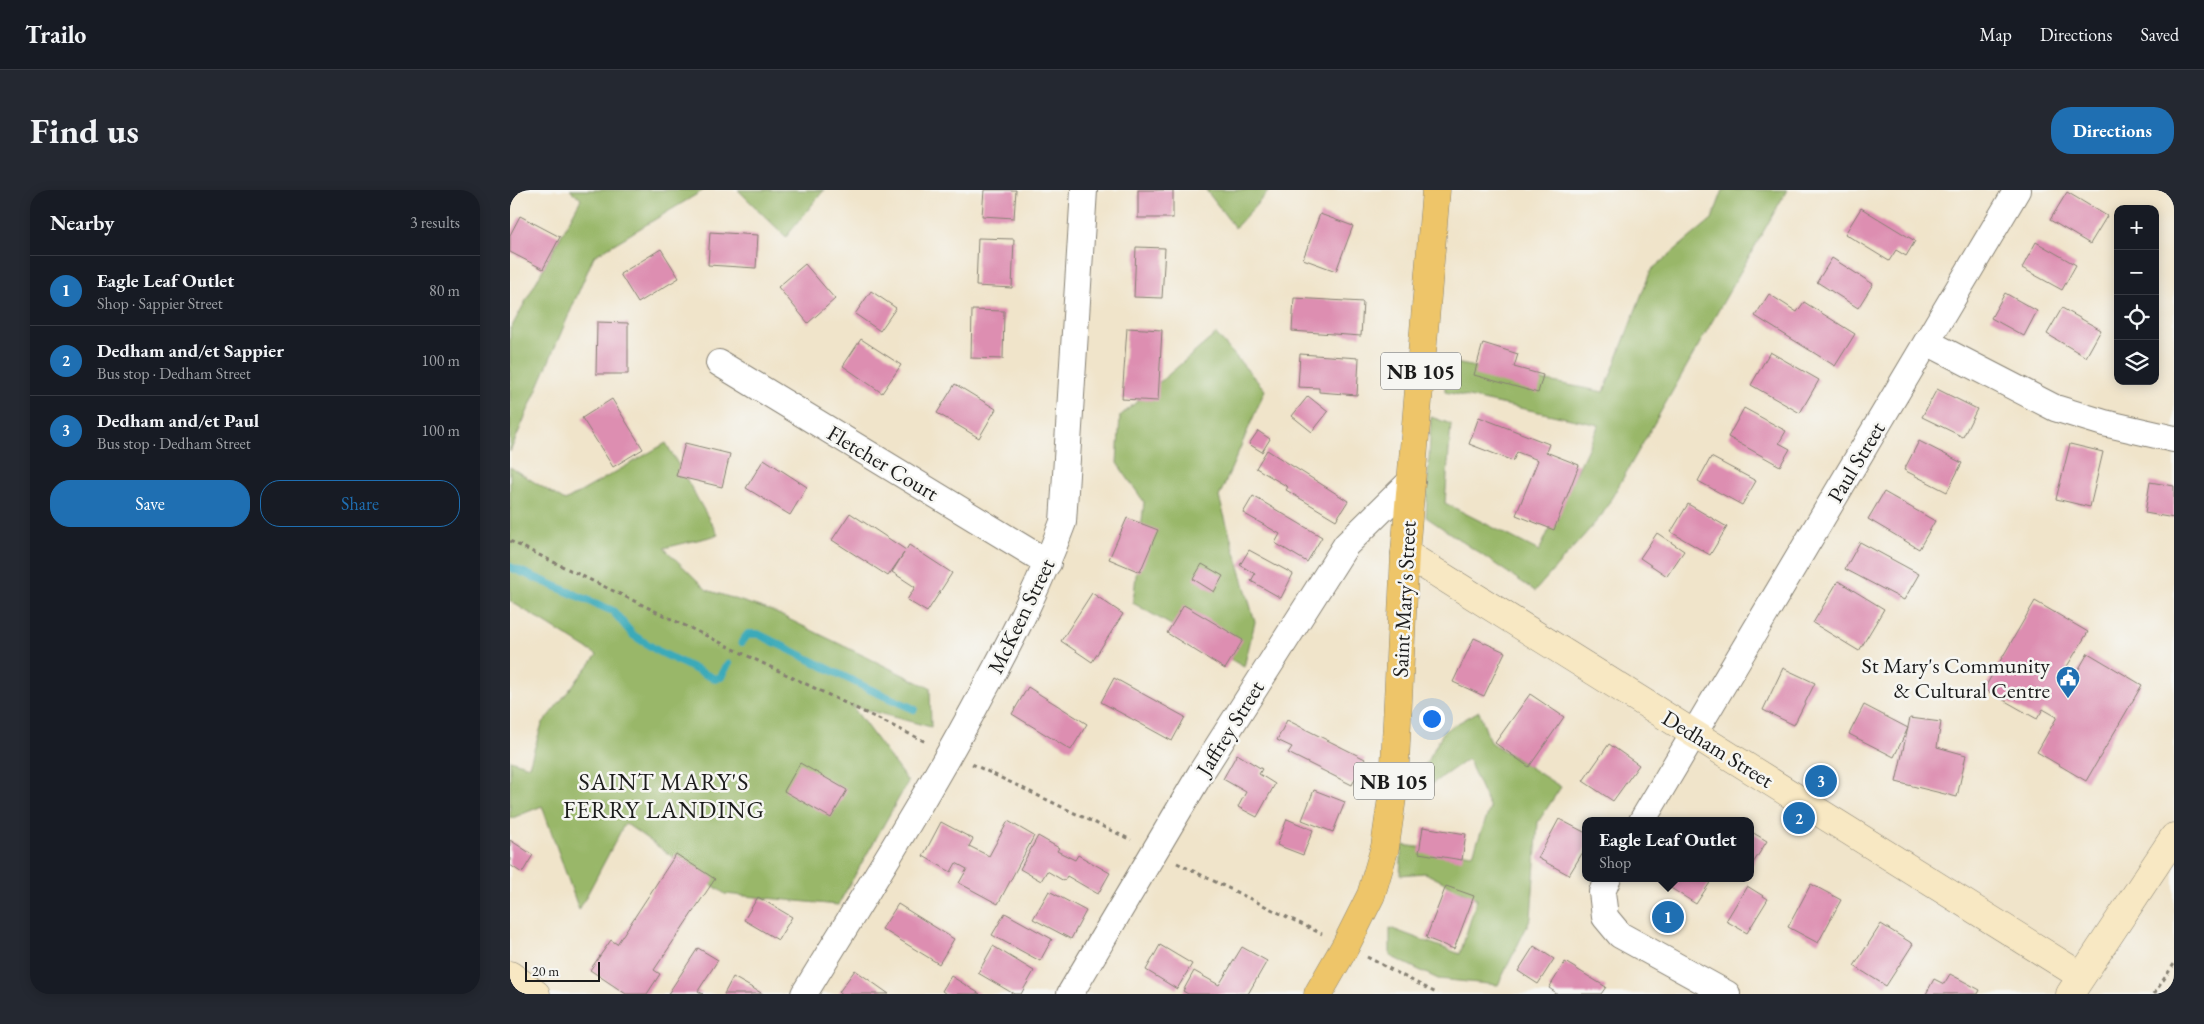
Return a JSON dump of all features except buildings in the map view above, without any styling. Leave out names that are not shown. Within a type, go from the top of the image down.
[{"type":"main road","name":"Saint Mary's Street","points":[[1318,994],[1346,945],[1371,895],[1385,847],[1394,784],[1405,553],[1436,190]]},
{"type":"street","name":"McKeen Street","points":[[804,994],[950,754],[1025,614],[1048,563],[1062,522],[1084,190]]},
{"type":"street","name":"Paul Street","points":[[1644,817],[2017,190]]},
{"type":"street","points":[[1927,342],[2055,408],[2112,425],[2174,439]]},
{"type":"street","name":"Fletcher Court","points":[[719,363],[1048,563]]},
{"type":"street","name":"Jaffrey Street","points":[[1070,994],[1202,772],[1346,545],[1412,480]]},
{"type":"street","name":"Dedham Street","points":[[1405,553],[1695,734],[2076,985]]},
{"type":"street","points":[[2076,985],[2174,837]]},
{"type":"street","points":[[1606,882],[1602,892],[1605,916],[1620,934],[1726,994]]},
{"type":"street","points":[[510,975],[536,994]]},
{"type":"path","points":[[510,542],[1346,945],[1438,994]]},
{"type":"path","points":[[2154,994],[2174,964]]},
{"type":"green space","points":[[570,190],[704,190],[594,256],[510,452],[510,330],[581,199]]},
{"type":"green space","points":[[738,190],[824,190],[786,237]]},
{"type":"green space","points":[[1206,190],[1270,190],[1235,228]]},
{"type":"green space","points":[[1723,190],[1787,190],[1602,515],[1535,591],[1426,517],[1431,417],[1451,424],[1445,503],[1539,551],[1599,425],[1445,392],[1445,361],[1604,392],[1651,270],[1712,219]]},
{"type":"green space","points":[[1216,334],[1265,390],[1219,497],[1255,622],[1244,667],[1133,603],[1144,502],[1117,463],[1120,416]]},
{"type":"green space","points":[[666,443],[718,535],[664,548],[707,590],[772,611],[930,688],[931,727],[852,706],[908,782],[838,905],[725,894],[625,823],[579,910],[542,806],[510,819],[510,760],[529,766],[542,724],[597,655],[510,601],[510,467],[565,501]]},
{"type":"green space","points":[[1479,711],[1490,742],[1561,787],[1538,822],[1531,918],[1498,985],[1438,979],[1390,956],[1390,928],[1460,954],[1477,899],[1425,873],[1400,875],[1402,845],[1473,854],[1490,808],[1468,759],[1411,798],[1415,771],[1427,762],[1444,731]]},
{"type":"waterway","points":[[510,567],[613,611],[633,635],[658,651],[715,679],[721,677],[728,664]]},
{"type":"waterway","points":[[742,642],[748,634],[758,634],[914,709]]},
{"type":"place","name":"St Mary's Community & Cultural Centre","points":[[2068,699]]},
{"type":"place","name":"Dedham and/et Paul","points":[[1821,781]]},
{"type":"place","name":"Dedham and/et Sappier","points":[[1799,818]]},
{"type":"place","name":"Eagle Leaf Outlet","points":[[1668,917]]},
{"type":"district","name":"SAINT MARY'S FERRY LANDING","points":[[664,795]]}]
